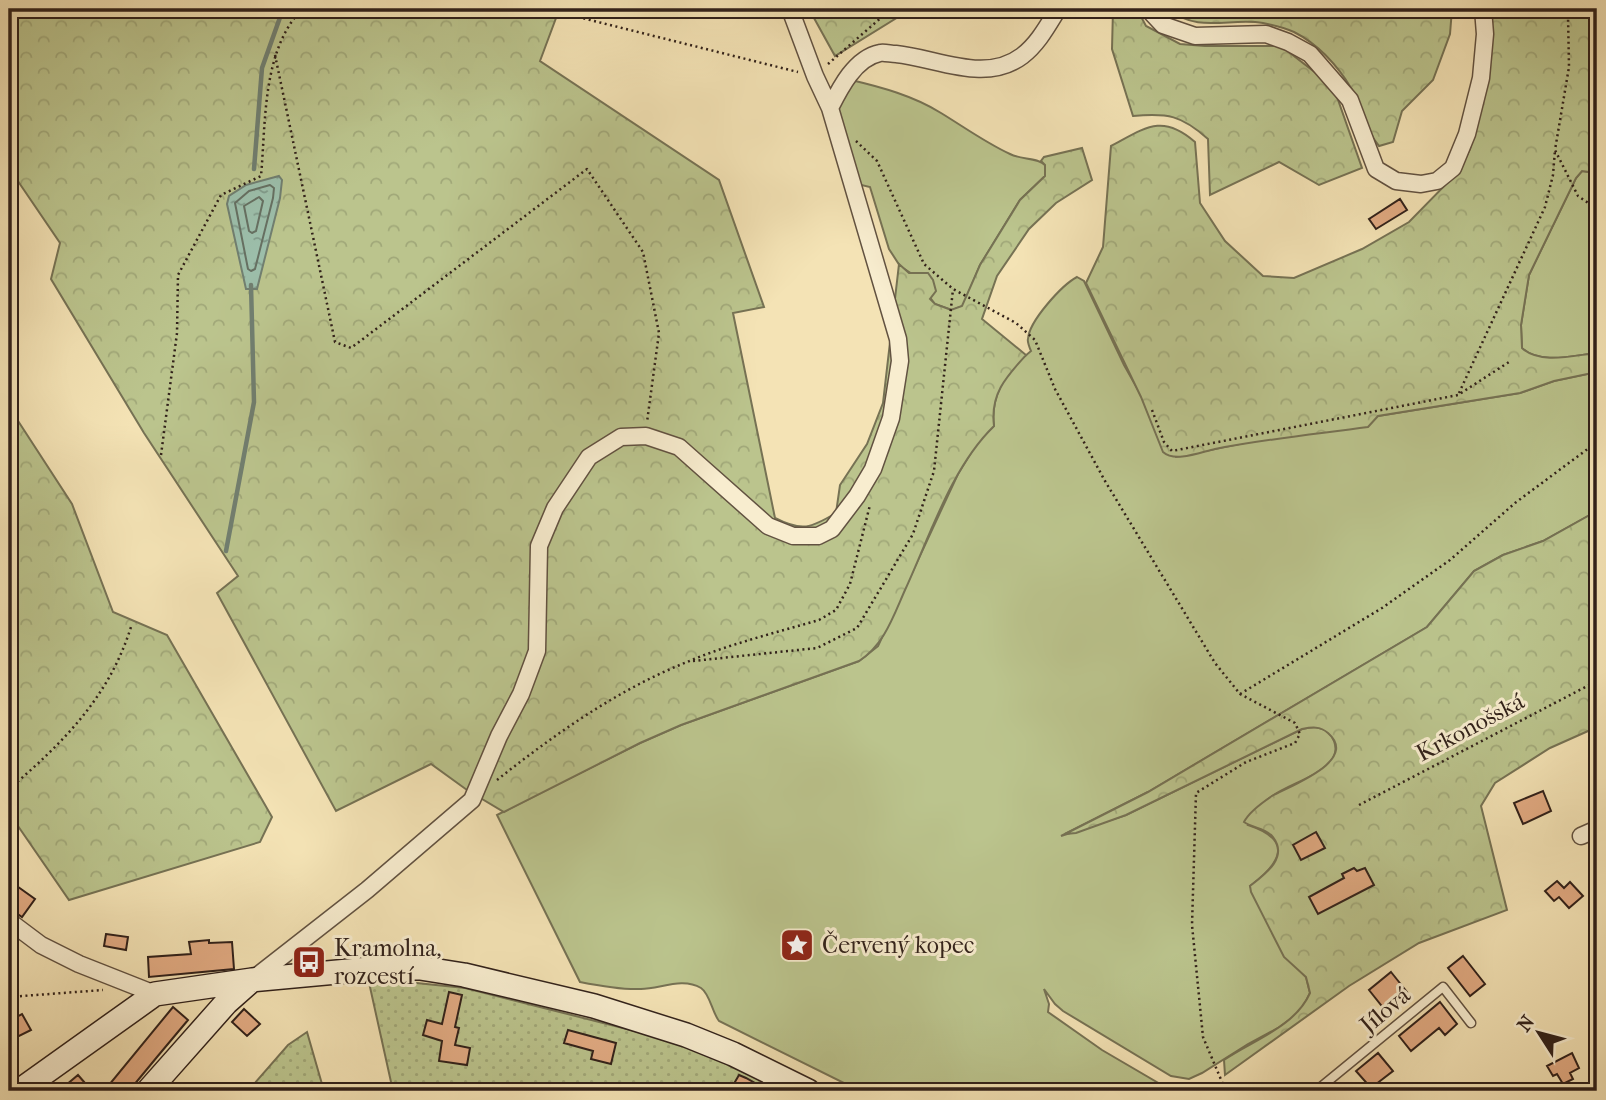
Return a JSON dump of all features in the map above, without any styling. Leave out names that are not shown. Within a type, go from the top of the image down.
[{"type":"street","points":[[148,1091],[226,1003],[251,980],[367,890],[472,800],[537,651],[539,546],[555,508],[589,457],[621,437],[646,436],[679,447],[768,526],[793,536],[818,536],[832,528],[857,496],[873,469],[891,418],[900,361],[898,339],[830,108],[790,9]]},
{"type":"street","points":[[830,108],[843,83],[858,65],[879,53],[909,55],[968,68],[989,69],[1005,66],[1022,56],[1036,42],[1058,9]]},
{"type":"street","points":[[1148,9],[1163,25],[1195,36],[1266,34],[1310,54],[1350,100],[1376,169],[1396,181],[1421,184],[1437,181],[1453,168],[1467,134],[1482,78],[1485,34],[1483,9]]},
{"type":"street","points":[[1581,836],[1597,829]]},
{"type":"street","points":[[9,921],[41,945],[79,964],[155,994]]},
{"type":"street","points":[[19,1091],[155,994],[251,980],[380,968],[420,968],[464,975],[594,1006],[686,1035],[733,1054],[808,1091]]},
{"type":"lane","name":"Jílová","points":[[1316,1091],[1443,987],[1471,1023]]},
{"type":"path","points":[[161,455],[177,333],[178,275],[221,195],[261,176],[269,76],[275,55],[302,9]]},
{"type":"path","points":[[546,9],[815,76],[891,9]]},
{"type":"path","points":[[1458,395],[1545,207],[1553,175],[1569,67],[1566,9]]},
{"type":"path","points":[[275,55],[335,342],[351,348],[587,169],[643,252],[659,333],[646,436]]},
{"type":"path","points":[[837,130],[860,144],[877,161],[924,264],[953,289],[1016,323],[1035,340],[1055,389],[1105,481],[1215,663],[1240,694],[1295,723],[1300,734],[1295,743],[1247,762],[1196,793],[1192,925],[1203,1037],[1225,1089],[1229,1091]]},
{"type":"path","points":[[1555,150],[1578,196],[1597,209]]},
{"type":"path","points":[[686,662],[817,648],[857,628],[913,534],[934,471],[953,289]]},
{"type":"path","points":[[1152,410],[1164,442],[1172,451],[1458,395],[1509,362]]},
{"type":"path","points":[[1240,694],[1382,608],[1438,568],[1515,503],[1597,442]]},
{"type":"path","points":[[472,800],[538,747],[624,692],[686,662],[819,620],[836,610],[850,584],[870,504]]},
{"type":"path","points":[[9,789],[43,759],[87,713],[122,653],[131,627]]},
{"type":"path","name":"Krkonošská","points":[[1359,805],[1597,681]]},
{"type":"path","points":[[9,997],[117,989],[121,980]]},
{"type":"green space","points":[[9,9],[253,9],[262,15],[280,9],[502,9],[556,18],[540,61],[719,180],[764,307],[733,313],[775,518],[800,527],[813,525],[836,513],[840,485],[867,444],[883,403],[899,264],[909,273],[928,273],[936,291],[930,299],[935,304],[951,310],[962,306],[980,265],[1020,200],[1045,176],[1045,165],[1041,161],[1044,157],[1082,148],[1092,180],[1056,203],[1029,229],[997,276],[982,319],[1026,355],[1001,387],[994,404],[994,426],[965,462],[933,525],[892,620],[868,654],[859,661],[681,725],[504,812],[431,764],[336,811],[217,593],[238,576],[144,433],[51,279],[60,243],[9,168]]},
{"type":"green space","points":[[809,9],[911,9],[835,56]]},
{"type":"green space","points":[[1113,9],[1137,9],[1146,26],[1180,44],[1281,46],[1321,77],[1337,97],[1362,168],[1319,185],[1279,162],[1210,195],[1208,139],[1174,117],[1133,116],[1112,49]]},
{"type":"green space","points":[[1170,9],[1452,9],[1450,34],[1433,80],[1402,111],[1393,142],[1379,146],[1346,80],[1327,56],[1303,37],[1287,29],[1263,23],[1191,21]]},
{"type":"green space","points":[[1492,9],[1597,9],[1597,173],[1582,171],[1576,178],[1529,275],[1521,325],[1522,348],[1529,353],[1558,358],[1597,353],[1597,372],[1554,381],[1520,393],[1378,416],[1368,427],[1253,442],[1181,457],[1163,452],[1141,397],[1086,283],[1103,247],[1111,146],[1153,126],[1173,128],[1183,133],[1195,142],[1200,203],[1225,241],[1263,276],[1294,278],[1362,249],[1409,222],[1459,171],[1470,149],[1492,42]]},
{"type":"green space","points":[[851,80],[909,97],[941,113],[1001,150],[1045,165],[1045,176],[1020,200],[980,265],[963,306],[952,310],[935,304],[912,274],[900,266],[889,249],[870,187],[857,184],[837,108]]},
{"type":"green space","points":[[1582,171],[1597,173],[1597,353],[1558,358],[1538,356],[1522,348],[1521,325],[1529,275],[1576,178]]},
{"type":"green space","points":[[1077,277],[1084,281],[1124,365],[1176,457],[1378,416],[1520,393],[1554,381],[1597,372],[1597,511],[1543,541],[1503,555],[1474,571],[1427,627],[1148,792],[1061,836],[1126,815],[1302,729],[1317,727],[1329,733],[1335,747],[1330,762],[1316,773],[1268,799],[1248,825],[1263,831],[1277,845],[1275,861],[1250,886],[1297,968],[1306,977],[1310,993],[1301,1011],[1278,1028],[1189,1079],[1171,1076],[1063,1011],[1044,989],[1049,1004],[1048,1012],[1102,1050],[1172,1091],[860,1091],[719,1021],[707,994],[694,985],[679,983],[633,989],[580,982],[497,815],[640,743],[681,725],[859,661],[878,646],[958,474],[977,443],[994,426],[995,403],[1002,384],[1015,366],[1031,351],[1028,340],[1034,323],[1055,295]]},
{"type":"green space","points":[[9,407],[72,504],[113,612],[167,635],[272,817],[260,842],[69,900],[9,813]]},
{"type":"green space","points":[[1597,511],[1597,656],[1593,665],[1597,727],[1550,748],[1495,783],[1481,806],[1507,910],[1419,943],[1349,986],[1225,1075],[1224,1060],[1284,1024],[1303,1005],[1310,993],[1306,977],[1284,957],[1251,892],[1250,886],[1273,865],[1278,852],[1277,845],[1270,834],[1244,822],[1268,798],[1306,779],[1329,763],[1335,753],[1335,743],[1322,729],[1302,729],[1126,815],[1076,833],[1065,834],[1148,792],[1427,627],[1474,571],[1503,555],[1543,541]]},
{"type":"green space","points":[[368,978],[465,988],[678,1042],[789,1091],[393,1091]]},
{"type":"green space","points":[[307,1032],[324,1091],[248,1091],[288,1045]]},
{"type":"water","points":[[279,176],[282,180],[280,198],[257,289],[246,289],[227,204],[229,196],[246,185]]},
{"type":"building","points":[[1400,199],[1407,210],[1376,229],[1369,219]]},
{"type":"building","points":[[1543,791],[1551,811],[1523,824],[1514,803]]},
{"type":"building","points":[[1316,832],[1325,848],[1301,860],[1293,845]]},
{"type":"building","points":[[1354,868],[1357,871],[1365,868],[1374,885],[1318,914],[1309,897],[1344,878],[1342,874]]},
{"type":"building","points":[[1557,881],[1564,888],[1570,882],[1583,896],[1569,908],[1559,897],[1554,901],[1545,891]]},
{"type":"building","points":[[14,884],[35,899],[22,917],[9,908],[9,890]]},
{"type":"building","points":[[106,934],[128,937],[126,950],[104,946]]},
{"type":"building","points":[[209,940],[209,943],[232,942],[234,969],[149,977],[148,957],[191,954],[189,942]]},
{"type":"building","points":[[1463,956],[1485,984],[1470,996],[1448,968]]},
{"type":"building","points":[[1391,972],[1407,992],[1385,1010],[1369,990]]},
{"type":"building","points":[[449,992],[462,995],[455,1027],[459,1028],[455,1045],[470,1048],[467,1065],[439,1061],[442,1041],[423,1035],[427,1020],[442,1024]]},
{"type":"building","points":[[1440,1002],[1457,1024],[1445,1035],[1439,1028],[1411,1051],[1399,1036]]},
{"type":"building","points":[[173,1007],[188,1020],[129,1091],[104,1091]]},
{"type":"building","points":[[244,1009],[260,1024],[247,1036],[232,1022]]},
{"type":"building","points":[[22,1014],[31,1030],[13,1039],[9,1031],[9,1021]]},
{"type":"building","points":[[568,1030],[616,1043],[611,1064],[591,1059],[593,1051],[564,1043]]},
{"type":"building","points":[[1378,1053],[1393,1071],[1371,1088],[1356,1071]]},
{"type":"building","points":[[1572,1053],[1579,1068],[1570,1073],[1573,1079],[1563,1084],[1557,1074],[1553,1076],[1547,1066]]},
{"type":"building","points":[[78,1075],[92,1091],[59,1091]]},
{"type":"building","points":[[739,1075],[769,1091],[736,1091],[732,1087]]},
{"type":"waterway","points":[[254,169],[262,68],[283,9]]},
{"type":"waterway","points":[[226,551],[254,402],[251,285]]},
{"type":"place","name":"Červený kopec","points":[[797,945]]},
{"type":"place","name":"Kramolna, rozcestí","points":[[309,962]]}]
